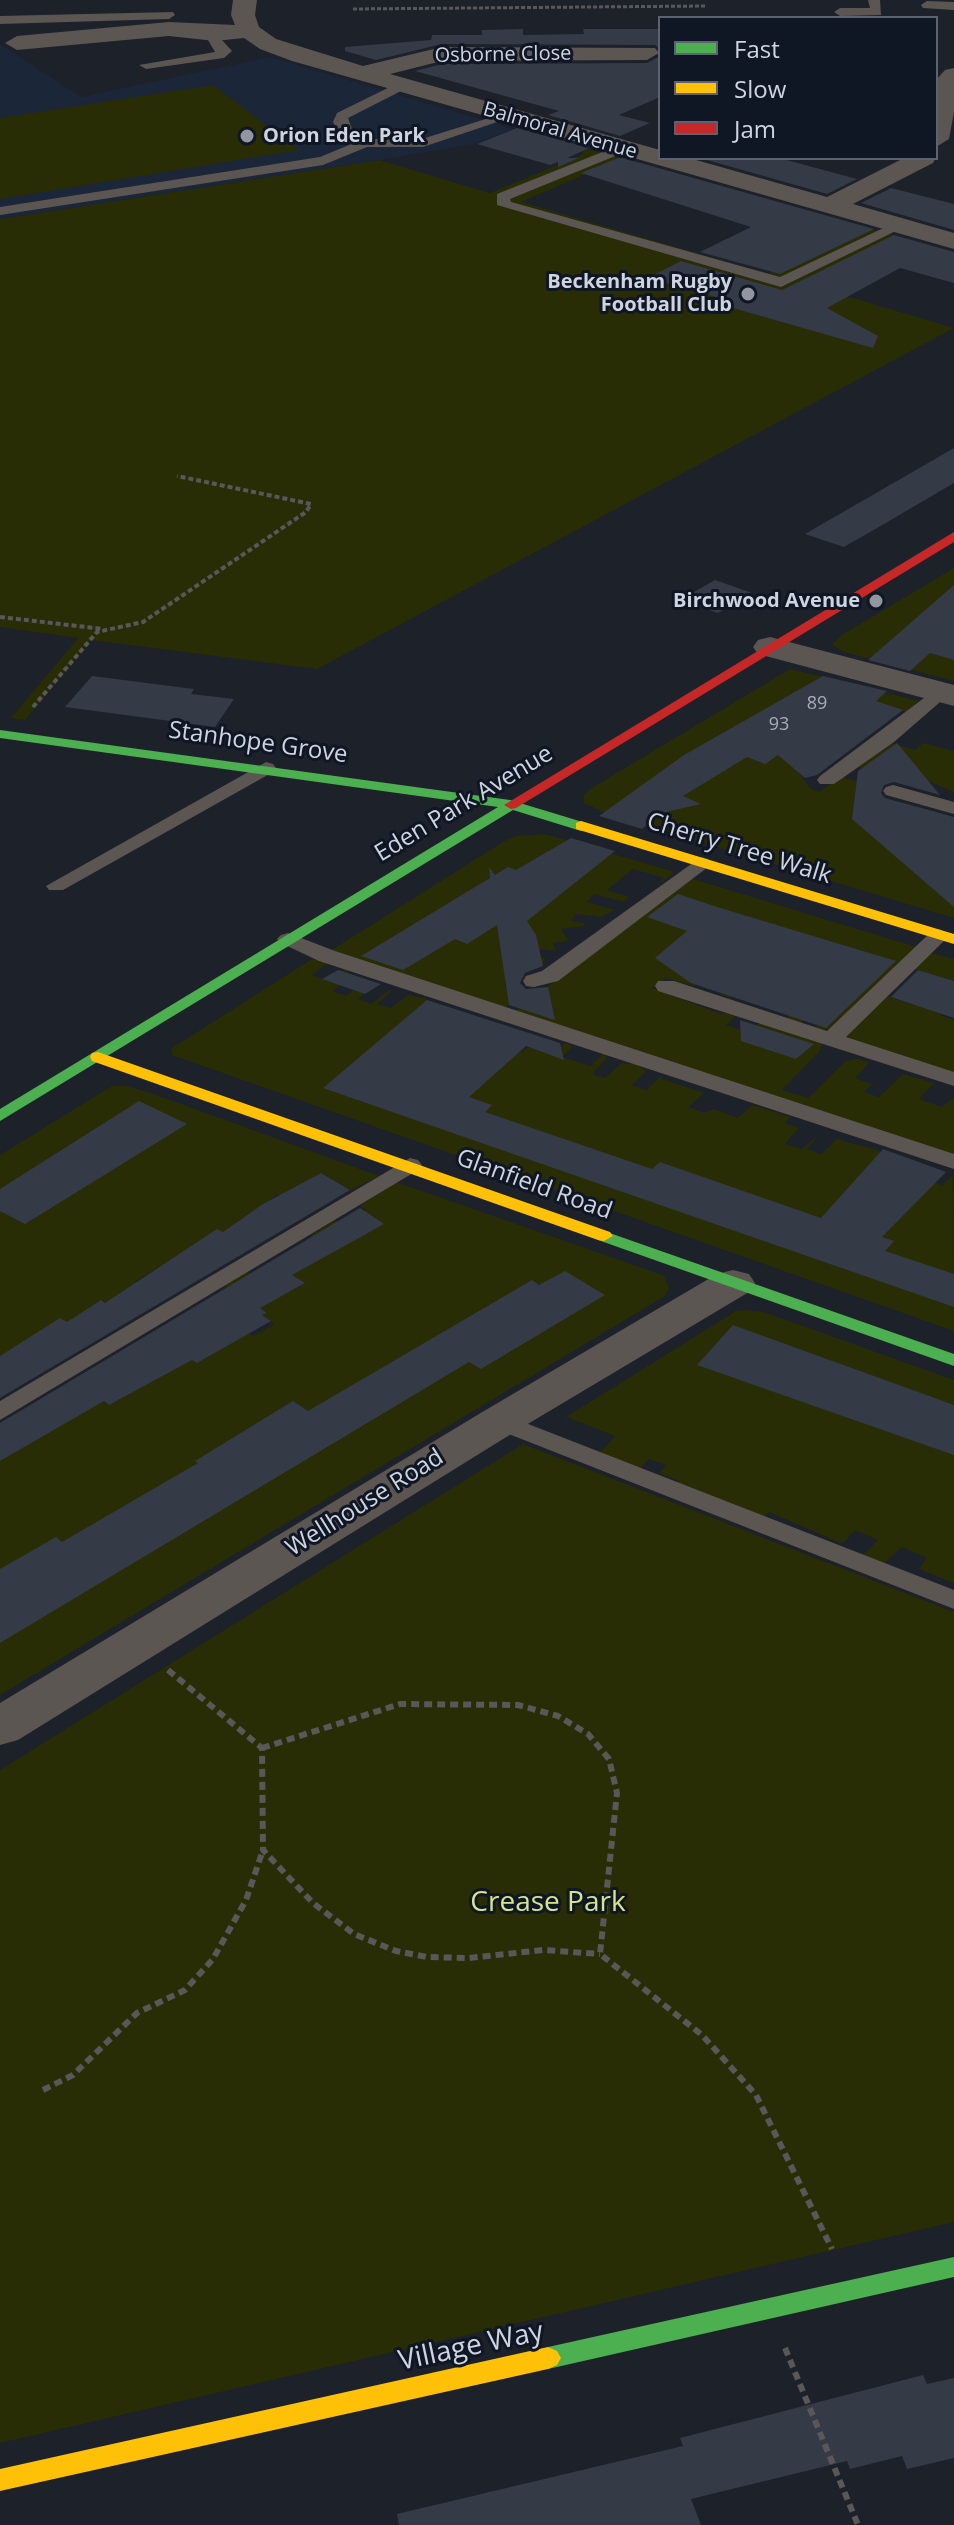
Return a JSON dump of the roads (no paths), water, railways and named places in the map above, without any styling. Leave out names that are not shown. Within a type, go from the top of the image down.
[{"type":"street","points":[[17,43],[169,29],[215,34],[249,31],[243,15],[245,0]]},
{"type":"street","name":"Balmoral Avenue","points":[[249,31],[282,50],[658,159]]},
{"type":"street","name":"Osborne Close","points":[[361,74],[442,54],[647,53]]},
{"type":"street","points":[[938,129],[948,80],[954,75]]},
{"type":"street","name":"Balmoral Avenue","points":[[660,160],[954,241]]},
{"type":"street","points":[[829,206],[920,160]]},
{"type":"street","name":"Eden Park Avenue","points":[[0,1116],[954,536]]},
{"type":"street","points":[[770,647],[947,694]]},
{"type":"street","name":"Stanhope Grove","points":[[4,734],[510,804]]},
{"type":"street","name":"Cherry Tree Walk","points":[[510,804],[950,937]]},
{"type":"street","name":"Glanfield Road","points":[[98,1057],[954,1360]]},
{"type":"street","name":"Wellhouse Road","points":[[0,1727],[500,1421],[733,1283]]},
{"type":"street","name":"Village Way","points":[[0,2480],[954,2267]]},
{"type":"lane","points":[[102,0],[104,16]]},
{"type":"lane","points":[[840,12],[877,12],[874,0]]},
{"type":"lane","points":[[927,5],[954,6]]},
{"type":"lane","points":[[0,20],[169,15]]},
{"type":"lane","points":[[146,65],[219,55],[225,51],[214,40],[215,34]]},
{"type":"lane","points":[[365,143],[348,135],[340,122],[342,116],[400,86]]},
{"type":"lane","points":[[0,211],[323,161],[365,143],[438,142],[508,116]]},
{"type":"lane","points":[[620,149],[502,197],[504,205],[781,282],[899,226]]},
{"type":"lane","points":[[827,780],[947,694]]},
{"type":"lane","points":[[56,886],[266,768]]},
{"type":"lane","points":[[893,791],[954,808]]},
{"type":"lane","points":[[534,981],[550,976],[701,863]]},
{"type":"lane","points":[[831,1039],[950,937]]},
{"type":"lane","points":[[288,939],[327,956],[954,1162]]},
{"type":"lane","points":[[666,986],[954,1079]]},
{"type":"lane","points":[[0,1412],[410,1165]]},
{"type":"lane","points":[[500,1421],[954,1600]]},
{"type":"place","name":"Orion Eden Park","points":[[247,136]]},
{"type":"place","name":"Beckenham Rugby Football Club","points":[[748,294]]},
{"type":"place","name":"Birchwood Avenue","points":[[876,601]]},
{"type":"park label","name":"Crease Park","points":[[548,1903]]}]
